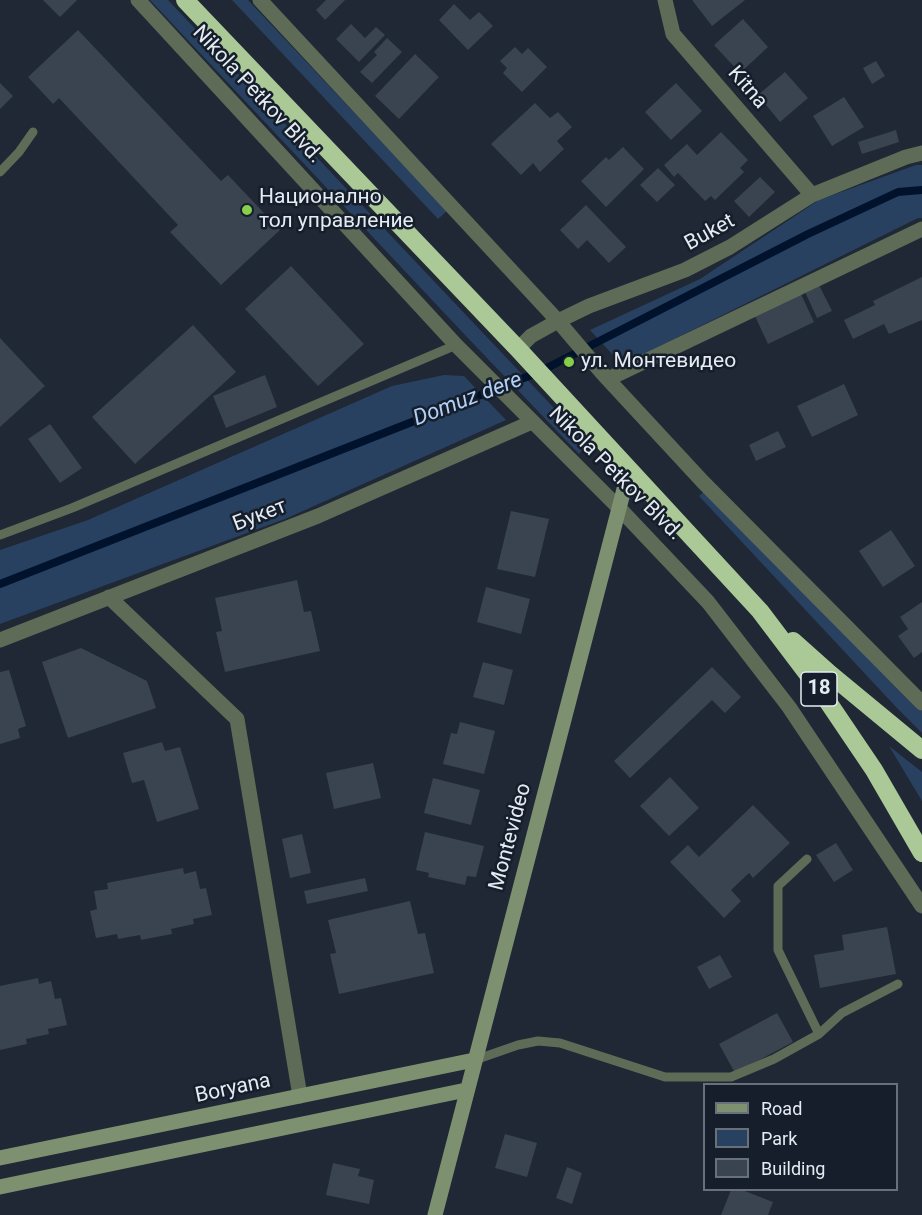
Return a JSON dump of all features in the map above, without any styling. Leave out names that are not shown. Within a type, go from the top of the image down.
[{"type":"highway","name":"Nikola Petkov Blvd.","points":[[186,0],[518,349],[760,610],[822,693],[874,770],[922,852]]},
{"type":"highway","points":[[760,610],[830,674],[922,750]]},
{"type":"street","name":"Nikola Petkov Blvd.","points":[[138,0],[456,345],[619,508],[708,602],[789,707],[922,906]]},
{"type":"street","points":[[261,0],[561,324],[703,482],[922,703]]},
{"type":"street","name":"Kitna","points":[[665,0],[673,33],[812,195]]},
{"type":"street","name":"Buket","points":[[518,349],[531,336],[561,324],[589,306],[685,270],[730,247],[812,195],[906,157],[922,153]]},
{"type":"street","points":[[606,376],[922,229]]},
{"type":"street","name":"Букет","points":[[0,640],[318,516],[527,417]]},
{"type":"street","name":"Montevideo","points":[[435,1215],[629,470]]},
{"type":"street","points":[[109,597],[237,719],[300,1096]]},
{"type":"street","name":"Boryana","points":[[0,1158],[474,1060]]},
{"type":"street","points":[[0,1187],[466,1089]]},
{"type":"lane","points":[[0,172],[19,153],[33,132]]},
{"type":"lane","points":[[0,535],[72,508],[456,345]]},
{"type":"lane","points":[[807,860],[778,886],[778,950],[819,1034]]},
{"type":"lane","points":[[474,1060],[518,1045],[538,1041],[560,1043],[665,1077],[731,1077],[774,1059],[819,1034],[842,1013],[897,984]]},
{"type":"green space","points":[[150,0],[168,0],[588,444],[579,454],[465,335]]},
{"type":"green space","points":[[232,0],[248,0],[447,211],[438,219]]},
{"type":"green space","points":[[916,165],[922,165],[922,218],[622,365],[590,330],[700,279],[819,200]]},
{"type":"green space","points":[[444,375],[464,376],[506,420],[285,519],[0,624],[0,550],[88,520],[392,386]]},
{"type":"green space","points":[[706,490],[922,711],[922,733],[699,496]]},
{"type":"green space","points":[[889,746],[922,772],[922,801]]},
{"type":"building","points":[[43,0],[77,0],[60,17]]},
{"type":"building","points":[[326,0],[345,0],[325,20],[316,10]]},
{"type":"building","points":[[692,0],[745,0],[712,26]]},
{"type":"building","points":[[454,4],[470,20],[479,12],[493,26],[468,50],[439,20]]},
{"type":"building","points":[[743,19],[768,47],[740,73],[714,45]]},
{"type":"building","points":[[351,24],[365,38],[376,27],[385,35],[359,62],[336,39]]},
{"type":"building","points":[[78,30],[221,181],[228,175],[280,230],[221,285],[170,232],[178,225],[59,98],[53,104],[28,77]]},
{"type":"building","points":[[387,38],[402,52],[372,83],[360,72],[377,55],[374,52]]},
{"type":"building","points":[[515,47],[522,54],[528,48],[547,67],[522,92],[503,73],[507,68],[500,61]]},
{"type":"building","points":[[415,54],[439,77],[399,119],[375,96]]},
{"type":"building","points":[[876,61],[885,76],[872,84],[863,68]]},
{"type":"building","points":[[785,72],[808,98],[780,122],[758,95]]},
{"type":"building","points":[[0,83],[13,96],[0,109]]},
{"type":"building","points":[[676,83],[702,111],[671,140],[645,112]]},
{"type":"building","points":[[844,97],[864,127],[832,146],[813,116]]},
{"type":"building","points":[[535,103],[550,118],[558,112],[572,127],[557,141],[564,149],[540,172],[533,163],[521,175],[491,144]]},
{"type":"building","points":[[896,130],[899,142],[862,154],[858,142]]},
{"type":"building","points":[[721,132],[748,160],[740,168],[744,172],[715,200],[711,196],[705,201],[678,173],[674,177],[664,165],[687,144],[697,155]]},
{"type":"building","points":[[623,147],[644,169],[606,207],[581,181],[606,157],[609,160]]},
{"type":"building","points":[[658,168],[675,185],[657,202],[640,185]]},
{"type":"building","points":[[760,177],[775,192],[749,217],[734,201]]},
{"type":"building","points":[[586,205],[626,247],[609,263],[587,240],[578,249],[560,230]]},
{"type":"building","points":[[291,266],[364,344],[318,386],[245,309]]},
{"type":"building","points":[[922,277],[922,320],[889,334],[884,324],[853,339],[844,320],[875,305],[873,301]]},
{"type":"building","points":[[819,285],[832,311],[817,318],[805,292]]},
{"type":"building","points":[[800,292],[814,322],[768,344],[754,314]]},
{"type":"building","points":[[193,325],[236,372],[135,464],[92,417]]},
{"type":"building","points":[[0,338],[45,386],[0,427]]},
{"type":"building","points":[[265,375],[277,407],[226,428],[213,396]]},
{"type":"building","points":[[844,384],[858,415],[812,437],[797,406]]},
{"type":"building","points":[[50,424],[82,468],[60,483],[28,439]]},
{"type":"building","points":[[778,431],[786,447],[756,461],[749,445]]},
{"type":"building","points":[[511,511],[549,519],[535,577],[497,569]]},
{"type":"building","points":[[891,530],[915,566],[883,587],[859,551]]},
{"type":"building","points":[[297,580],[304,612],[311,611],[320,651],[225,672],[216,632],[222,631],[215,598]]},
{"type":"building","points":[[486,587],[530,599],[521,634],[477,622]]},
{"type":"building","points":[[922,602],[922,652],[914,658],[898,636],[908,629],[900,617]]},
{"type":"building","points":[[81,648],[147,681],[156,708],[68,738],[42,662]]},
{"type":"building","points":[[483,662],[513,670],[504,705],[473,697]]},
{"type":"building","points":[[712,667],[741,697],[725,713],[712,700],[630,778],[614,761]]},
{"type":"building","points":[[9,670],[26,726],[18,729],[20,738],[0,744],[0,672]]},
{"type":"building","points":[[460,722],[495,731],[484,774],[443,764],[451,733],[457,734]]},
{"type":"building","points":[[162,742],[165,751],[180,747],[199,809],[157,822],[144,780],[132,783],[123,753]]},
{"type":"building","points":[[373,763],[381,798],[334,809],[326,773]]},
{"type":"building","points":[[670,777],[699,808],[669,836],[640,806]]},
{"type":"building","points":[[433,778],[480,790],[471,825],[424,813]]},
{"type":"building","points":[[753,805],[790,843],[753,878],[749,873],[731,890],[741,901],[724,918],[670,862],[688,845],[699,857]]},
{"type":"building","points":[[425,832],[484,846],[476,877],[467,876],[465,885],[428,877],[429,873],[416,870]]},
{"type":"building","points":[[302,834],[311,873],[290,878],[282,839]]},
{"type":"building","points":[[836,843],[853,870],[834,882],[816,855]]},
{"type":"building","points":[[183,868],[184,874],[196,871],[200,889],[206,888],[212,915],[193,919],[194,924],[171,929],[172,934],[141,940],[140,935],[118,939],[117,934],[96,938],[90,911],[97,909],[94,891],[108,889],[107,883]]},
{"type":"building","points":[[365,878],[368,891],[307,904],[304,891]]},
{"type":"building","points":[[410,901],[418,934],[425,933],[434,973],[339,994],[330,954],[336,953],[328,920]]},
{"type":"building","points":[[887,927],[896,974],[820,988],[814,955],[844,950],[842,935]]},
{"type":"building","points":[[720,955],[732,977],[709,989],[697,967]]},
{"type":"building","points":[[38,978],[39,984],[51,981],[55,999],[61,998],[67,1025],[48,1029],[49,1034],[26,1039],[27,1044],[0,1050],[0,986]]},
{"type":"building","points":[[777,1013],[793,1042],[735,1073],[719,1044]]},
{"type":"building","points":[[505,1134],[537,1143],[527,1177],[495,1168]]},
{"type":"building","points":[[333,1163],[360,1169],[358,1176],[374,1180],[369,1204],[326,1195]]},
{"type":"building","points":[[567,1167],[582,1173],[572,1204],[556,1198]]},
{"type":"building","points":[[731,1191],[745,1191],[773,1202],[768,1215],[721,1215]]},
{"type":"waterway","name":"Domuz dere","points":[[0,584],[539,372],[808,234],[898,192],[922,190]]},
{"type":"place","name":"Национално тол управление","points":[[247,210]]},
{"type":"place","name":"ул. Монтевидео","points":[[569,362]]}]
